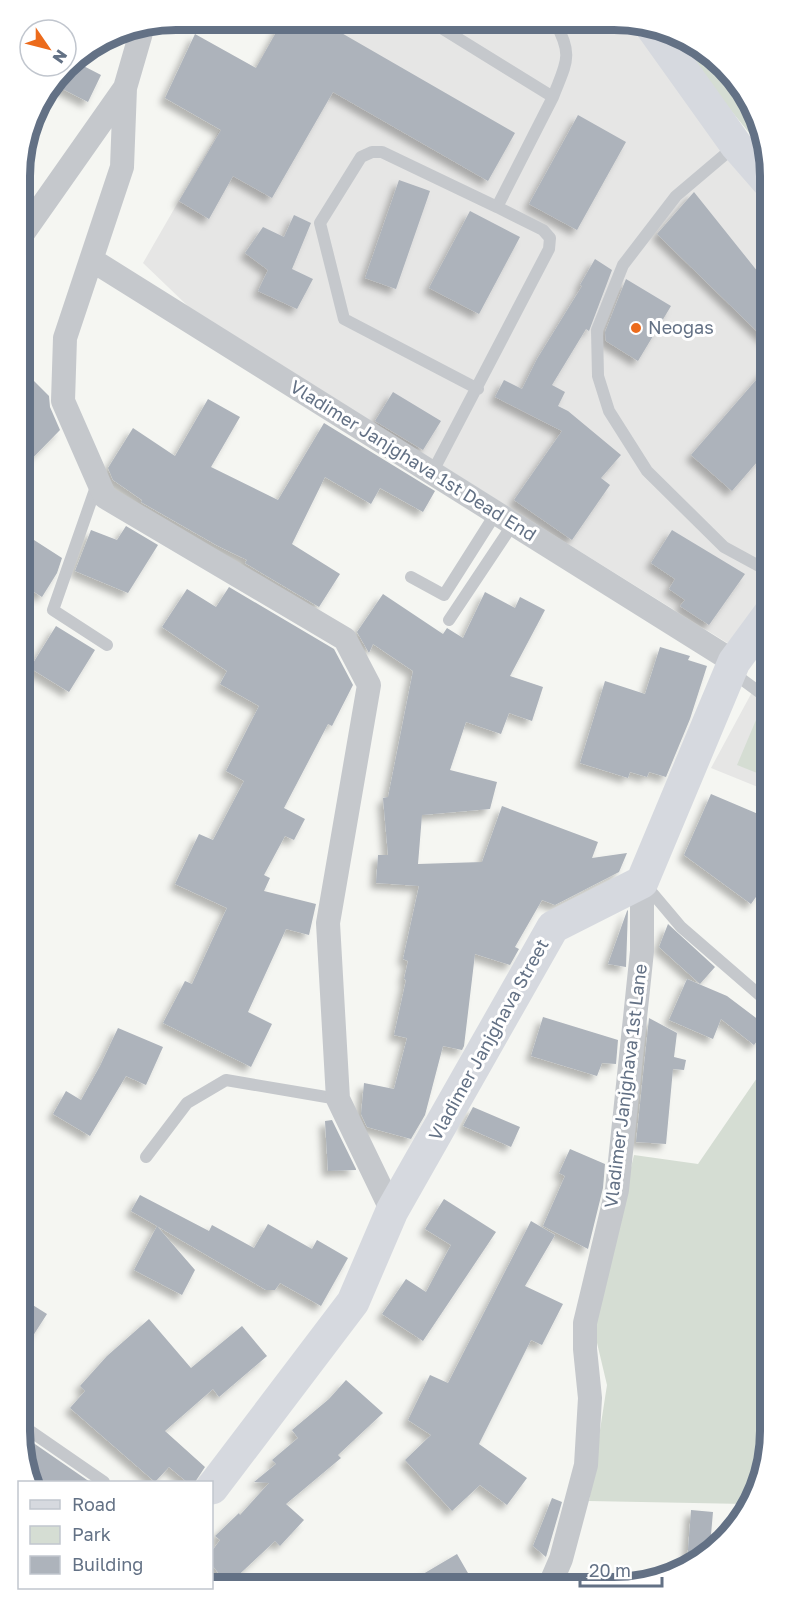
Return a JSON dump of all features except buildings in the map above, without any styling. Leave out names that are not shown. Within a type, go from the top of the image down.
[{"type":"street","points":[[140,35],[125,88],[122,167],[65,338],[63,401],[105,497],[345,639],[369,685],[328,923],[338,1099],[392,1211]]},
{"type":"street","points":[[659,38],[736,145],[760,172]]},
{"type":"street","points":[[30,217],[125,88]]},
{"type":"street","name":"Vladimer Janjghava 1st Dead End","points":[[92,260],[505,518],[733,667]]},
{"type":"street","points":[[642,882],[733,667],[760,628]]},
{"type":"street","name":"Vladimer Janjghava Street","points":[[213,1487],[353,1302],[392,1211],[553,927],[642,882]]},
{"type":"street","name":"Vladimer Janjghava 1st Lane","points":[[553,1577],[561,1559],[586,1465],[590,1398],[585,1323],[617,1190],[642,951],[642,882]]},
{"type":"lane","points":[[445,30],[553,97]]},
{"type":"lane","points":[[497,207],[553,97],[568,60],[565,40],[559,30]]},
{"type":"lane","points":[[736,145],[676,196],[623,265],[597,330],[598,376],[609,411],[647,471],[724,547],[760,567]]},
{"type":"lane","points":[[432,473],[478,389],[549,249],[550,238],[543,230],[382,152],[372,152],[361,157],[320,223],[344,319],[478,389]]},
{"type":"lane","points":[[98,480],[53,610],[107,645]]},
{"type":"lane","points":[[411,577],[444,595],[505,518]]},
{"type":"lane","points":[[449,620],[505,518]]},
{"type":"lane","points":[[733,667],[760,691]]},
{"type":"lane","points":[[642,882],[681,927],[760,995]]},
{"type":"lane","points":[[146,1157],[187,1103],[226,1080],[338,1099]]},
{"type":"lane","points":[[30,1431],[103,1481]]},
{"type":"shaded area","points":[[277,30],[614,30],[633,31],[654,36],[760,185],[760,604],[729,644],[192,310],[143,263]]},
{"type":"shaded area","points":[[760,677],[760,788],[711,768]]},
{"type":"green space","points":[[685,48],[710,66],[724,80],[745,111],[755,140],[707,81]]},
{"type":"green space","points":[[756,720],[760,722],[760,774],[737,765]]},
{"type":"green space","points":[[760,1074],[760,1441],[752,1478],[740,1504],[589,1501],[607,1385],[593,1326],[634,1155],[698,1164]]},
{"type":"place","name":"Neogas","points":[[636,328]]}]
